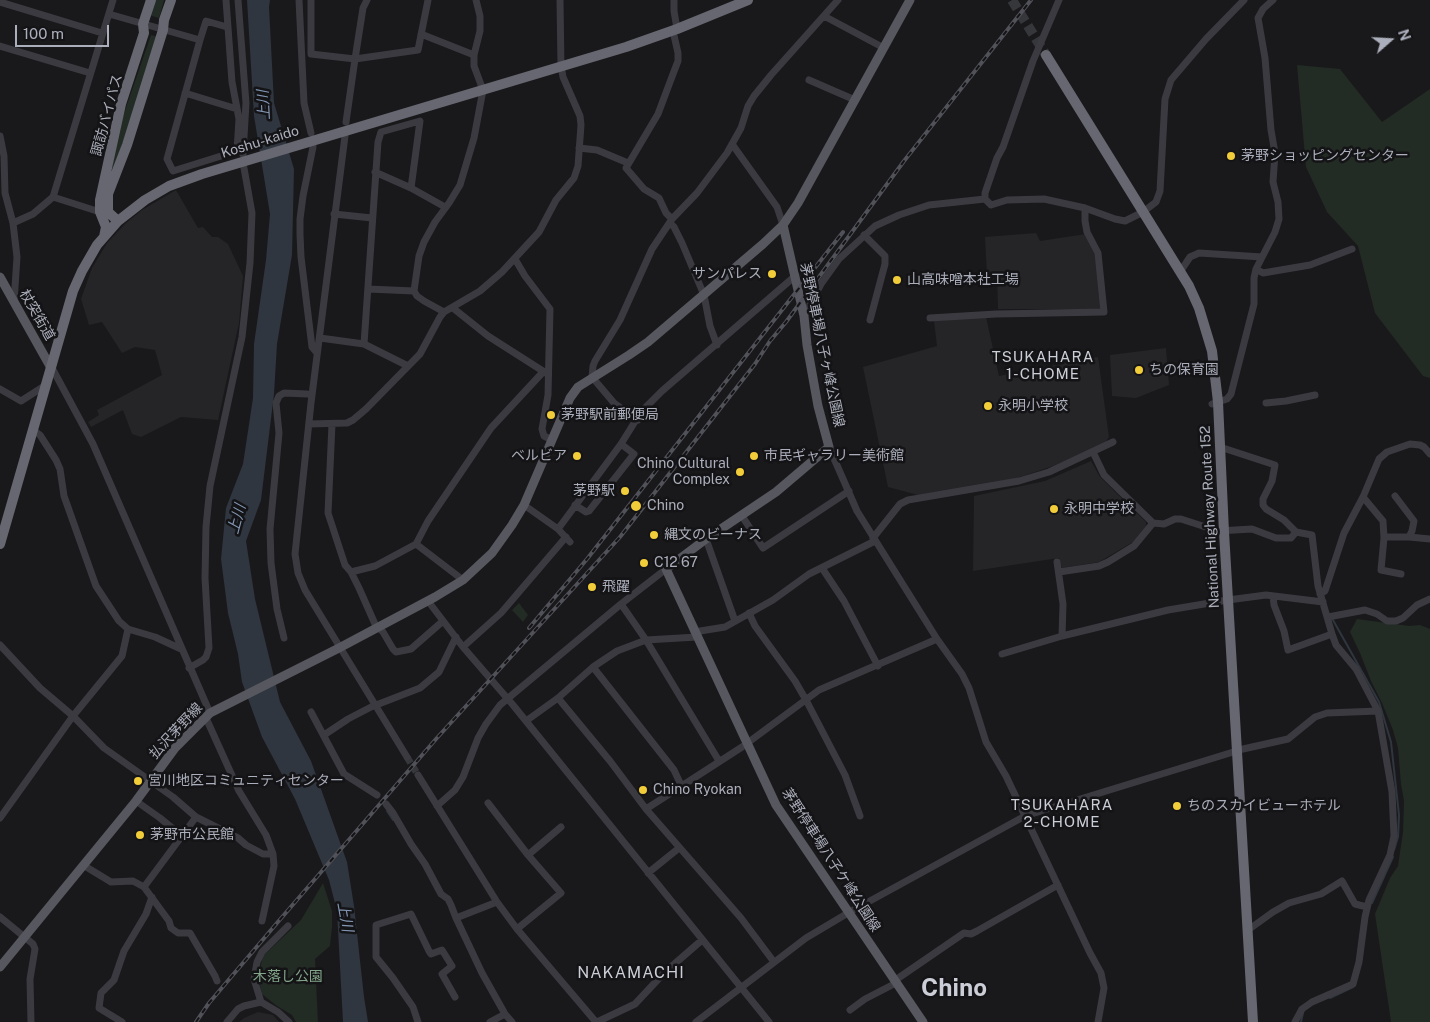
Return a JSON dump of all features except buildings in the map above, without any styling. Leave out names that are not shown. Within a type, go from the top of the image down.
[{"type":"highway","name":"諏訪バイパス","points":[[104,238],[106,227],[100,212],[102,192],[122,104],[144,33],[143,24],[151,0]]},
{"type":"highway","name":"諏訪バイパス","points":[[118,222],[108,212],[108,194],[128,145],[171,0]]},
{"type":"highway","name":"Koshu-kaido","points":[[0,544],[73,291],[90,255],[118,222],[145,200],[169,186],[202,174],[562,66],[675,30],[748,0]]},
{"type":"highway","name":"National Highway Route 152","points":[[1046,55],[1180,272],[1199,308],[1209,338],[1220,447],[1253,1022]]},
{"type":"main road","points":[[524,505],[570,398],[578,387],[648,342],[783,225],[798,203],[910,0]]},
{"type":"main road","name":"茅野停車場八子ヶ峰公園線","points":[[666,569],[787,483],[829,447],[818,406],[804,316],[783,225]]},
{"type":"main road","name":"杖突街道","points":[[0,277],[50,366]]},
{"type":"main road","name":"払沢茅野線","points":[[0,967],[136,801],[175,748],[208,715],[428,601],[463,580],[492,553],[524,505]]},
{"type":"main road","name":"茅野停車場八子ケ峰公園線","points":[[666,569],[776,805],[923,1022]]},
{"type":"street","points":[[13,223],[33,214],[53,197],[113,0]]},
{"type":"street","points":[[226,0],[232,82],[239,119],[237,151],[173,171],[167,159],[184,93],[206,21],[227,27]]},
{"type":"street","points":[[189,668],[203,660],[209,648],[205,578],[206,527],[210,486],[242,338],[250,263],[252,213],[244,161],[246,103],[238,0]]},
{"type":"street","points":[[299,0],[304,103],[311,133]]},
{"type":"street","points":[[312,0],[311,54],[355,59],[418,50],[428,0]]},
{"type":"street","points":[[346,122],[363,8],[366,0]]},
{"type":"street","points":[[444,312],[424,301],[414,291],[419,256],[434,222],[460,185],[471,151],[483,90],[474,66],[474,56],[480,30],[480,16],[476,0]]},
{"type":"street","points":[[309,424],[347,423],[353,420],[420,354],[444,312],[480,291],[515,259],[539,232],[556,200],[574,178],[578,166],[580,116],[563,77],[560,0]]},
{"type":"street","points":[[674,0],[678,53],[676,67],[658,114],[626,168],[644,189],[659,198],[671,221],[704,295],[710,326],[717,344]]},
{"type":"street","points":[[638,420],[614,403],[592,377],[595,361],[620,320],[652,249],[671,221],[697,193],[732,144],[741,128],[748,106],[754,96],[838,0]]},
{"type":"street","points":[[1059,0],[1033,62],[1003,147],[997,158],[985,193],[985,199],[991,205],[1007,200],[1044,199],[1085,208],[1125,221],[1143,212],[1156,202],[1160,191],[1165,98],[1171,80],[1206,39],[1244,0]]},
{"type":"street","points":[[1215,403],[1227,399],[1233,385],[1254,304],[1256,269],[1275,232],[1279,211],[1273,182],[1275,154],[1265,58],[1258,18],[1263,9],[1273,0]]},
{"type":"street","points":[[0,2],[102,33]]},
{"type":"street","points":[[109,14],[200,40]]},
{"type":"street","points":[[824,16],[884,48]]},
{"type":"street","points":[[421,34],[474,56]]},
{"type":"street","points":[[0,46],[90,73]]},
{"type":"street","points":[[809,80],[855,100]]},
{"type":"street","points":[[184,93],[237,109]]},
{"type":"street","points":[[364,344],[378,142],[381,132],[420,121],[411,188]]},
{"type":"street","points":[[0,136],[4,156],[5,193],[13,223],[17,257],[14,302]]},
{"type":"street","points":[[345,136],[317,353],[296,538],[297,564],[298,573],[305,590],[407,757]]},
{"type":"street","points":[[732,144],[777,207],[783,225]]},
{"type":"street","points":[[313,147],[303,196],[300,234],[312,347],[317,353]]},
{"type":"street","points":[[579,148],[598,150],[628,163]]},
{"type":"street","points":[[375,172],[411,188],[445,207]]},
{"type":"street","points":[[53,197],[100,212]]},
{"type":"street","points":[[804,316],[821,284],[839,259],[875,226],[899,215],[929,205],[985,199]]},
{"type":"street","points":[[930,318],[996,314],[1104,312],[1098,253],[1087,232],[1085,208]]},
{"type":"street","points":[[334,214],[372,218]]},
{"type":"street","points":[[864,235],[885,256],[885,264],[870,320]]},
{"type":"street","points":[[1256,269],[1263,273],[1310,265],[1352,249]]},
{"type":"street","points":[[1180,272],[1190,257],[1199,253],[1262,257]]},
{"type":"street","points":[[515,259],[525,276],[550,309],[546,373],[548,396],[542,429],[544,436],[552,440]]},
{"type":"street","points":[[558,529],[621,444],[638,420],[641,412],[662,391],[794,277]]},
{"type":"street","points":[[368,289],[414,291]]},
{"type":"street","points":[[452,308],[488,336],[546,373]]},
{"type":"street","points":[[320,338],[364,344],[408,366]]},
{"type":"street","points":[[50,366],[93,444],[181,648],[239,791],[266,835],[273,854],[274,866],[262,921]]},
{"type":"street","points":[[352,572],[375,566],[416,544],[428,521],[491,428],[546,373]]},
{"type":"street","points":[[0,389],[20,401],[46,384]]},
{"type":"street","points":[[284,638],[273,572],[270,529],[279,433],[276,403],[279,396],[284,394],[307,394]]},
{"type":"street","points":[[1266,403],[1286,402],[1315,396]]},
{"type":"street","points":[[332,424],[328,513],[345,565],[352,572],[375,624],[383,632],[392,649],[396,652],[411,649],[443,621]]},
{"type":"street","points":[[33,430],[40,435],[56,460],[64,496],[96,586],[119,621],[128,630],[155,637],[181,648]]},
{"type":"street","points":[[526,722],[558,698],[593,667],[617,650],[646,640],[696,634],[719,629],[773,600],[809,574],[874,540],[900,504],[908,500],[1019,481],[1049,472],[1113,442]]},
{"type":"street","points":[[575,505],[589,512],[634,454],[621,444]]},
{"type":"street","points":[[1320,594],[1325,590],[1344,533],[1363,497],[1379,459],[1387,452],[1410,444],[1424,447],[1430,454]]},
{"type":"street","points":[[829,447],[857,511],[937,639],[962,674],[986,742],[1026,816],[1101,973],[1104,988],[1098,1022]]},
{"type":"street","points":[[1220,447],[1275,465],[1272,481],[1263,499],[1266,509],[1284,520],[1296,532],[1312,535],[1318,586],[1336,645],[1356,669],[1378,711],[1392,792],[1394,836],[1390,855],[1367,907],[1354,984],[1312,1002],[1302,1009],[1295,1022]]},
{"type":"street","points":[[1094,452],[1104,475],[1153,523],[1164,524],[1175,519],[1181,519],[1218,531],[1252,529],[1276,538],[1291,538],[1296,532]]},
{"type":"street","points":[[742,516],[763,548],[849,492]]},
{"type":"street","points":[[1395,496],[1414,521],[1409,537]]},
{"type":"street","points":[[1363,497],[1383,521],[1384,537],[1381,570],[1401,574]]},
{"type":"street","points":[[463,647],[507,608],[568,540],[558,529],[524,505]]},
{"type":"street","points":[[1059,572],[1108,562],[1134,546],[1153,523]]},
{"type":"street","points":[[1384,537],[1430,539]]},
{"type":"street","points":[[706,539],[734,621]]},
{"type":"street","points":[[416,544],[463,580]]},
{"type":"street","points":[[1057,562],[1063,604],[1062,636]]},
{"type":"street","points":[[822,568],[844,601],[878,666]]},
{"type":"street","points":[[437,806],[455,790],[463,777],[478,738],[500,705],[666,569]]},
{"type":"street","points":[[1002,654],[1062,636],[1168,610],[1228,600],[1273,596],[1323,602]]},
{"type":"street","points":[[1273,596],[1274,606],[1284,631],[1288,650],[1332,634]]},
{"type":"street","points":[[1328,617],[1370,610],[1387,621],[1396,621],[1403,618],[1417,605],[1430,599]]},
{"type":"street","points":[[428,601],[463,647],[508,699],[769,1022]]},
{"type":"street","points":[[621,604],[646,640],[719,761]]},
{"type":"street","points":[[749,613],[755,626],[795,681],[806,700],[844,775],[860,816]]},
{"type":"street","points":[[0,818],[73,716],[122,656],[128,630]]},
{"type":"street","points":[[324,735],[348,719],[376,705],[420,688],[439,672],[456,637]]},
{"type":"street","points":[[646,809],[746,743],[819,690],[937,639]]},
{"type":"street","points":[[0,644],[40,688],[73,716],[104,748],[150,780],[196,817],[238,838],[246,845],[263,854],[273,854]]},
{"type":"street","points":[[593,667],[674,770],[681,785]]},
{"type":"street","points":[[558,698],[610,761],[646,809],[741,918],[774,962]]},
{"type":"street","points":[[696,1022],[806,938],[1026,816],[1237,751],[1288,740],[1316,717],[1327,713],[1378,711]]},
{"type":"street","points":[[311,712],[344,774],[378,795]]},
{"type":"street","points":[[418,775],[497,902],[596,1022],[635,1004],[664,973],[702,940]]},
{"type":"street","points":[[136,801],[182,836]]},
{"type":"street","points":[[488,803],[561,893],[517,928]]},
{"type":"street","points":[[386,804],[425,864],[441,894],[448,899],[482,972],[505,1014],[512,1022]]},
{"type":"street","points":[[144,886],[196,817]]},
{"type":"street","points":[[528,854],[561,827]]},
{"type":"street","points":[[648,872],[679,848]]},
{"type":"street","points":[[83,865],[111,882],[133,881],[144,886],[169,921],[171,928],[178,933],[190,934],[217,981]]},
{"type":"street","points":[[1248,930],[1289,903],[1321,894],[1342,881],[1355,904],[1367,907]]},
{"type":"street","points":[[850,1010],[895,982],[964,933],[971,934],[1058,885]]},
{"type":"street","points":[[122,1022],[99,1008],[101,994],[114,980],[124,951],[146,914],[152,897]]},
{"type":"street","points":[[456,918],[497,902]]},
{"type":"street","points":[[418,1022],[413,1007],[376,957],[376,925],[412,914],[428,951],[431,954],[442,950],[452,966],[442,974],[455,997]]},
{"type":"street","points":[[0,917],[33,944],[35,949],[30,979],[31,1022]]},
{"type":"street","points":[[288,926],[262,952],[257,962],[254,979],[262,1002],[278,1012],[288,1022]]},
{"type":"street","points":[[227,1022],[238,1009],[262,1002]]},
{"type":"street","points":[[490,1022],[505,1014]]},
{"type":"shaded area","points":[[176,190],[198,228],[203,227],[212,237],[218,237],[228,244],[243,276],[239,323],[218,420],[181,417],[141,437],[132,434],[123,410],[91,427],[88,422],[99,415],[97,410],[162,375],[155,350],[135,347],[122,353],[102,322],[89,325],[81,299],[92,268],[107,243],[126,223],[142,210]]},
{"type":"shaded area","points":[[1036,233],[1040,241],[1086,234],[1096,256],[1102,309],[998,309],[997,274],[987,274],[985,237]]},
{"type":"shaded area","name":"永明小学校","points":[[986,317],[999,376],[1098,357],[1109,437],[1105,443],[1053,466],[1008,481],[918,495],[888,487],[863,367],[937,346],[934,321]]},
{"type":"shaded area","name":"ちの保育園","points":[[1166,348],[1169,385],[1136,398],[1112,396],[1110,355]]},
{"type":"shaded area","name":"永明中学校","points":[[1091,461],[1100,477],[1146,522],[1146,526],[1133,542],[1099,562],[1062,568],[1059,558],[973,571],[974,496],[1045,481]]},
{"type":"shaded area","points":[[258,1012],[273,1015],[279,1022],[239,1022]]},
{"type":"green space","points":[[154,0],[164,0],[159,18],[149,15]]},
{"type":"green space","points":[[151,35],[159,37],[109,183],[120,125]]},
{"type":"green space","points":[[1297,65],[1340,69],[1382,122],[1430,89],[1430,378],[1423,376],[1375,313],[1358,246],[1327,212],[1306,167]]},
{"type":"green space","points":[[519,603],[528,615],[523,622],[512,610]]},
{"type":"green space","points":[[1357,619],[1409,626],[1420,625],[1430,629],[1430,1022],[1391,1022],[1375,914],[1390,878],[1398,866],[1403,832],[1404,801],[1398,748],[1393,730],[1350,632]]},
{"type":"green space","name":"木落し公園","points":[[323,883],[332,911],[332,927],[330,946],[315,959],[318,1022],[296,1022],[292,1015],[262,994],[258,977],[263,956],[301,920]]},
{"type":"water","name":"上川","points":[[247,0],[270,0],[274,103],[294,169],[292,255],[277,344],[274,394],[261,500],[246,541],[255,599],[280,702],[311,761],[347,862],[368,1022],[343,1022],[337,911],[329,880],[295,799],[262,737],[242,682],[238,654],[228,613],[221,559],[226,508],[243,464],[253,398],[254,344],[266,260],[270,214],[254,116]]},
{"type":"waterway","points":[[1333,620],[1379,702],[1391,742],[1399,815],[1398,837],[1394,850]]},
{"type":"waterway","points":[[387,811],[393,820]]},
{"type":"waterway","points":[[1372,903],[1393,857]]},
{"type":"waterway","points":[[1330,998],[1353,987]]},
{"type":"waterway","points":[[1301,1022],[1303,1013]]},
{"type":"tunnel","points":[[1012,0],[1046,55]]},
{"type":"tunnel","points":[[407,757],[418,775]]},
{"type":"railway","points":[[196,1022],[209,1003],[436,739],[620,537],[755,364],[770,341],[904,161],[1031,0]]},
{"type":"railway","points":[[529,628],[587,559],[843,232]]},
{"type":"place","name":"茅野ショッピングセンター","points":[[1231,156]]},
{"type":"place","name":"サンパレス","points":[[772,274]]},
{"type":"place","name":"山高味噌本社工場","points":[[897,280]]},
{"type":"place","name":"ちの保育園","points":[[1139,370]]},
{"type":"place","name":"永明小学校","points":[[988,406]]},
{"type":"place","name":"茅野駅前郵便局","points":[[551,415]]},
{"type":"place","name":"ベルビア","points":[[577,456]]},
{"type":"place","name":"市民ギャラリー美術館","points":[[754,456]]},
{"type":"place","name":"Chino Cultural Complex","points":[[740,472]]},
{"type":"place","name":"茅野駅","points":[[625,491]]},
{"type":"place","name":"Chino","points":[[636,506]]},
{"type":"place","name":"永明中学校","points":[[1054,509]]},
{"type":"place","name":"縄文のビーナス","points":[[654,535]]},
{"type":"place","name":"C12 67","points":[[644,563]]},
{"type":"place","name":"飛躍","points":[[592,587]]},
{"type":"place","name":"宮川地区コミュニティセンター","points":[[138,781]]},
{"type":"place","name":"Chino Ryokan","points":[[643,790]]},
{"type":"place","name":"ちのスカイビューホテル","points":[[1177,806]]},
{"type":"place","name":"茅野市公民館","points":[[140,835]]},
{"type":"district","name":"TSUKAHARA 1-CHOME","points":[[1043,366]]},
{"type":"district","name":"TSUKAHARA 2-CHOME","points":[[1062,814]]},
{"type":"district","name":"NAKAMACHI","points":[[631,973]]},
{"type":"district","name":"Chino","points":[[954,989]]}]
